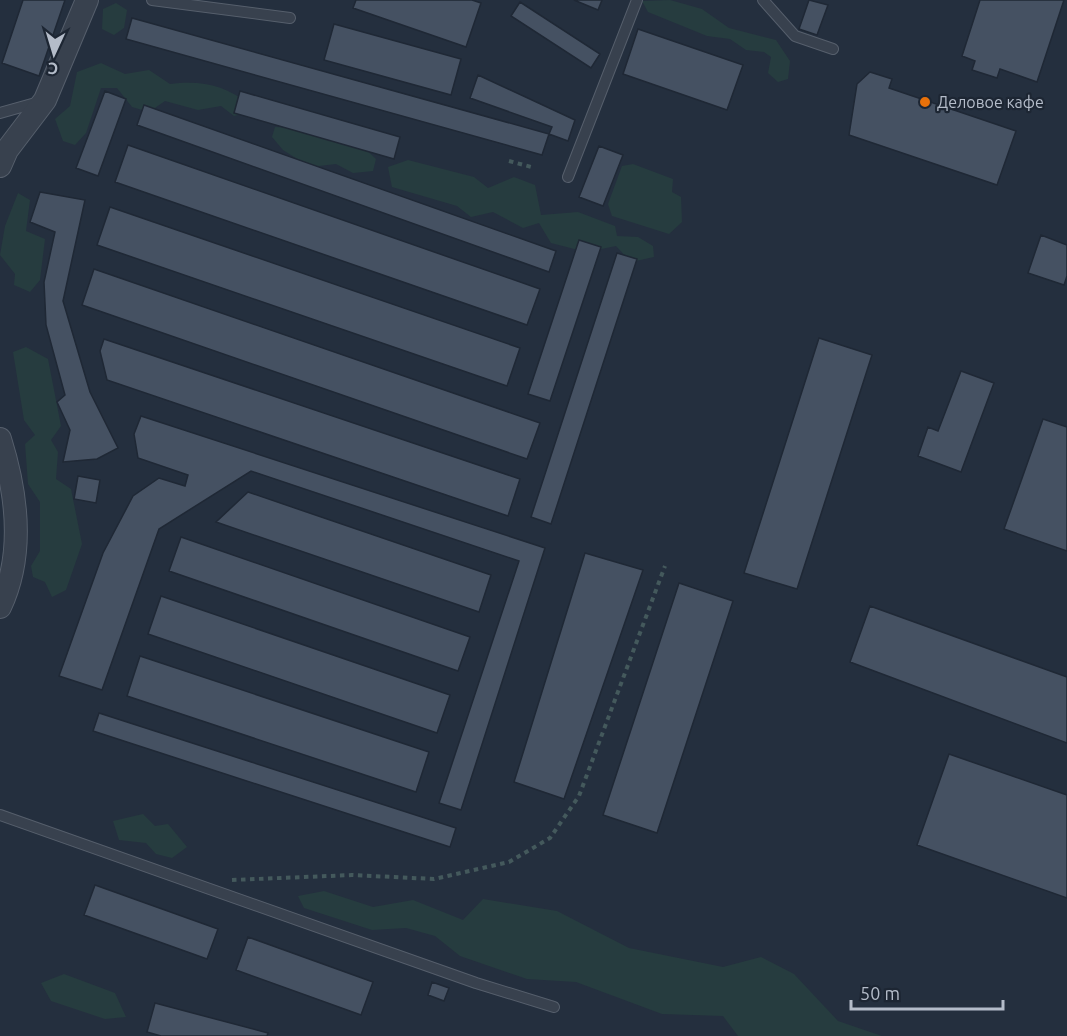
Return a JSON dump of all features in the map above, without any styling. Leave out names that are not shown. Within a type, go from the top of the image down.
[{"type":"street","points":[[0,166],[7,150],[45,100],[87,0]]},
{"type":"street","points":[[0,439],[13,482],[15,520],[13,568],[9,587],[0,607]]},
{"type":"lane","points":[[152,0],[290,18]]},
{"type":"lane","points":[[568,177],[637,0]]},
{"type":"lane","points":[[763,0],[795,36],[833,49]]},
{"type":"lane","points":[[0,113],[45,100]]},
{"type":"lane","points":[[0,815],[476,983],[554,1007]]},
{"type":"path","points":[[509,161],[536,168]]},
{"type":"path","points":[[224,880],[352,875],[434,879],[509,862],[550,838],[579,796],[665,566]]},
{"type":"green space","points":[[670,0],[702,9],[729,28],[776,40],[790,61],[788,79],[778,82],[768,73],[771,57],[764,52],[746,50],[730,39],[707,36],[648,12],[642,1]]},
{"type":"green space","points":[[116,3],[127,10],[124,28],[114,35],[102,29],[103,9]]},
{"type":"green space","points":[[101,63],[125,74],[149,70],[170,84],[212,85],[231,92],[249,104],[246,113],[234,116],[221,106],[198,110],[165,101],[149,112],[132,107],[117,88],[101,88],[86,133],[75,145],[63,141],[55,119],[70,106],[77,72]]},
{"type":"green space","points":[[275,127],[318,129],[355,139],[376,159],[373,171],[353,173],[336,164],[310,167],[283,150],[272,137]]},
{"type":"green space","points":[[408,160],[474,177],[488,188],[514,177],[535,185],[541,215],[578,212],[615,226],[617,236],[638,237],[653,246],[654,257],[631,262],[616,246],[586,252],[551,243],[539,223],[523,228],[493,212],[471,217],[457,206],[392,187],[388,167]]},
{"type":"green space","points":[[633,164],[673,179],[672,192],[681,197],[682,222],[669,234],[612,216],[608,204],[622,166]]},
{"type":"green space","points":[[18,193],[30,200],[26,231],[45,239],[40,280],[30,292],[14,285],[15,274],[0,255],[5,226]]},
{"type":"green space","points":[[26,347],[48,359],[61,426],[51,440],[58,452],[56,479],[71,489],[82,544],[66,590],[52,597],[45,582],[33,577],[31,566],[40,551],[40,502],[28,484],[25,444],[35,435],[24,420],[13,352]]},
{"type":"green space","points":[[143,814],[155,826],[168,824],[187,847],[172,858],[156,854],[146,843],[119,840],[113,821]]},
{"type":"green space","points":[[324,891],[373,907],[413,900],[463,920],[483,899],[557,911],[629,948],[723,967],[761,957],[794,974],[838,1021],[882,1036],[738,1036],[723,1016],[662,1014],[576,982],[527,979],[460,956],[435,936],[406,928],[372,930],[304,908],[298,896]]},
{"type":"green space","points":[[64,974],[115,993],[126,1017],[105,1019],[51,1001],[41,983]]},
{"type":"building","points":[[23,0],[65,0],[39,76],[2,63]]},
{"type":"building","points":[[356,0],[472,0],[481,3],[466,47],[353,8]]},
{"type":"building","points":[[574,0],[602,0],[598,10]]},
{"type":"building","points":[[809,0],[828,5],[817,35],[799,29]]},
{"type":"building","points":[[980,0],[1064,0],[1037,82],[1000,69],[997,78],[972,70],[975,61],[962,56]]},
{"type":"building","points":[[520,2],[600,54],[591,68],[511,16]]},
{"type":"building","points":[[132,18],[549,134],[542,155],[126,39]]},
{"type":"building","points":[[334,24],[461,59],[451,95],[324,60]]},
{"type":"building","points":[[638,29],[743,65],[727,110],[623,74]]},
{"type":"building","points":[[870,72],[892,79],[889,88],[1016,131],[997,185],[849,135],[857,84]]},
{"type":"building","points":[[478,75],[575,120],[568,141],[549,134],[552,127],[470,98]]},
{"type":"building","points":[[105,91],[126,99],[98,176],[76,168]]},
{"type":"building","points":[[240,91],[400,137],[394,159],[234,113]]},
{"type":"building","points":[[144,105],[556,251],[549,272],[137,125]]},
{"type":"building","points":[[128,145],[540,289],[527,325],[115,182]]},
{"type":"building","points":[[599,146],[623,155],[603,206],[579,197]]},
{"type":"building","points":[[40,192],[85,200],[63,301],[90,392],[118,448],[97,459],[63,462],[70,430],[57,402],[65,395],[46,325],[44,282],[55,232],[30,222]]},
{"type":"building","points":[[110,207],[520,348],[507,386],[97,245]]},
{"type":"building","points":[[1041,235],[1067,245],[1067,276],[1064,285],[1028,273]]},
{"type":"building","points":[[579,240],[601,247],[550,401],[528,394]]},
{"type":"building","points":[[617,253],[637,259],[551,524],[531,517]]},
{"type":"building","points":[[94,269],[540,423],[527,459],[82,305]]},
{"type":"building","points":[[819,338],[872,355],[797,589],[744,573]]},
{"type":"building","points":[[104,339],[520,479],[508,516],[107,380],[100,351]]},
{"type":"building","points":[[961,371],[994,383],[961,472],[918,456],[928,427],[938,431]]},
{"type":"building","points":[[141,416],[545,548],[461,810],[439,803],[519,561],[251,471],[159,529],[102,690],[59,676],[103,553],[133,496],[159,478],[185,486],[188,475],[138,458],[134,434]]},
{"type":"building","points":[[1043,419],[1067,427],[1067,551],[1004,529]]},
{"type":"building","points":[[78,476],[100,480],[96,503],[74,499]]},
{"type":"building","points":[[248,492],[491,575],[479,612],[216,522]]},
{"type":"building","points":[[181,537],[470,637],[458,671],[169,571]]},
{"type":"building","points":[[585,553],[643,570],[564,799],[514,782]]},
{"type":"building","points":[[679,583],[733,601],[657,833],[603,815]]},
{"type":"building","points":[[161,596],[450,695],[437,733],[148,634]]},
{"type":"building","points":[[870,606],[1067,677],[1067,743],[850,662]]},
{"type":"building","points":[[140,656],[429,752],[416,792],[127,696]]},
{"type":"building","points":[[99,713],[456,828],[450,847],[93,731]]},
{"type":"building","points":[[949,754],[1067,795],[1067,898],[917,845]]},
{"type":"building","points":[[95,885],[218,929],[207,959],[84,915]]},
{"type":"building","points":[[248,937],[373,982],[361,1015],[236,970]]},
{"type":"building","points":[[432,982],[449,988],[444,1001],[428,995]]},
{"type":"building","points":[[155,1003],[268,1033],[267,1036],[161,1036],[147,1032]]},
{"type":"place","name":"Деловое кафе","points":[[925,102]]}]
